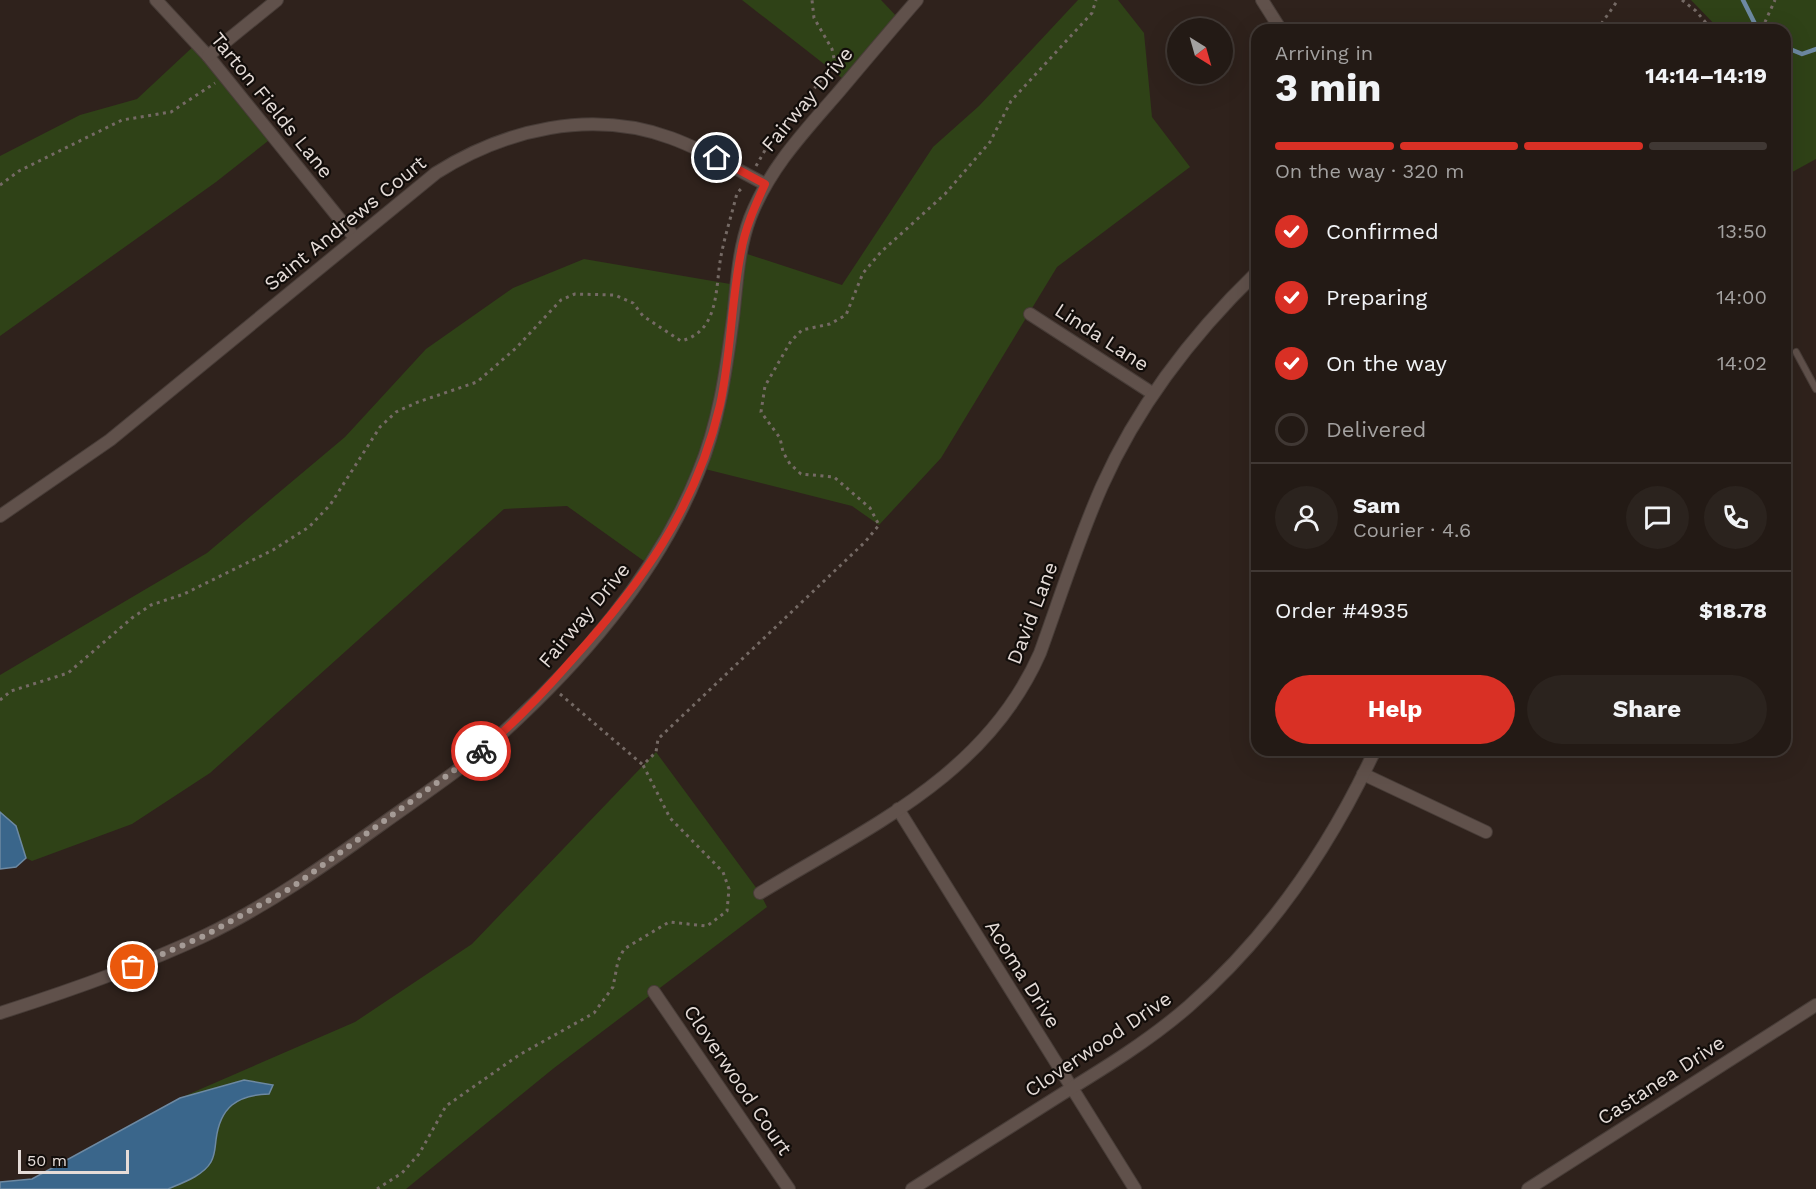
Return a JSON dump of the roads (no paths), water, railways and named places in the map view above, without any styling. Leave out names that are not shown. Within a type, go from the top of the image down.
[{"type":"street","name":"Tarton Fields Lane","points":[[156,0],[208,56],[355,238]]},
{"type":"street","points":[[208,56],[277,0]]},
{"type":"street","name":"Fairway Drive","points":[[0,1013],[133,967],[204,936],[281,893],[453,772],[496,738],[550,685],[617,610],[651,566],[683,509],[700,468],[720,405],[741,252],[750,219],[765,184],[787,151],[917,0]]},
{"type":"street","points":[[1262,0],[1277,24]]},
{"type":"street","name":"Saint Andrews Court","points":[[0,516],[110,440],[355,238],[436,173],[464,155],[495,142],[548,128],[615,126],[669,137],[700,149],[765,184]]},
{"type":"street","name":"David Lane","points":[[760,893],[898,809],[956,769],[972,754],[1014,702],[1040,654],[1101,488],[1152,393],[1186,347],[1251,278]]},
{"type":"street","name":"Linda Lane","points":[[1030,314],[1152,393]]},
{"type":"street","name":"Cloverwood Drive","points":[[912,1189],[1143,1042],[1187,1007],[1242,953],[1305,876],[1352,799],[1372,756]]},
{"type":"street","points":[[1364,774],[1485,832]]},
{"type":"street","name":"Acoma Drive","points":[[898,809],[1135,1189]]},
{"type":"street","name":"Cloverwood Court","points":[[654,992],[789,1189]]},
{"type":"street","name":"Castanea Drive","points":[[1528,1189],[1816,1005]]},
{"type":"lane","points":[[1796,352],[1816,389]]},
{"type":"water","points":[[0,812],[16,826],[26,858],[16,867],[0,869]]},
{"type":"water","points":[[244,1080],[273,1085],[269,1094],[239,1100],[226,1111],[218,1129],[211,1162],[198,1175],[186,1182],[168,1189],[0,1189],[0,1182],[32,1179],[180,1098]]},
{"type":"waterway","points":[[1743,0],[1755,24]]},
{"type":"waterway","points":[[1791,49],[1802,54],[1816,49]]}]
